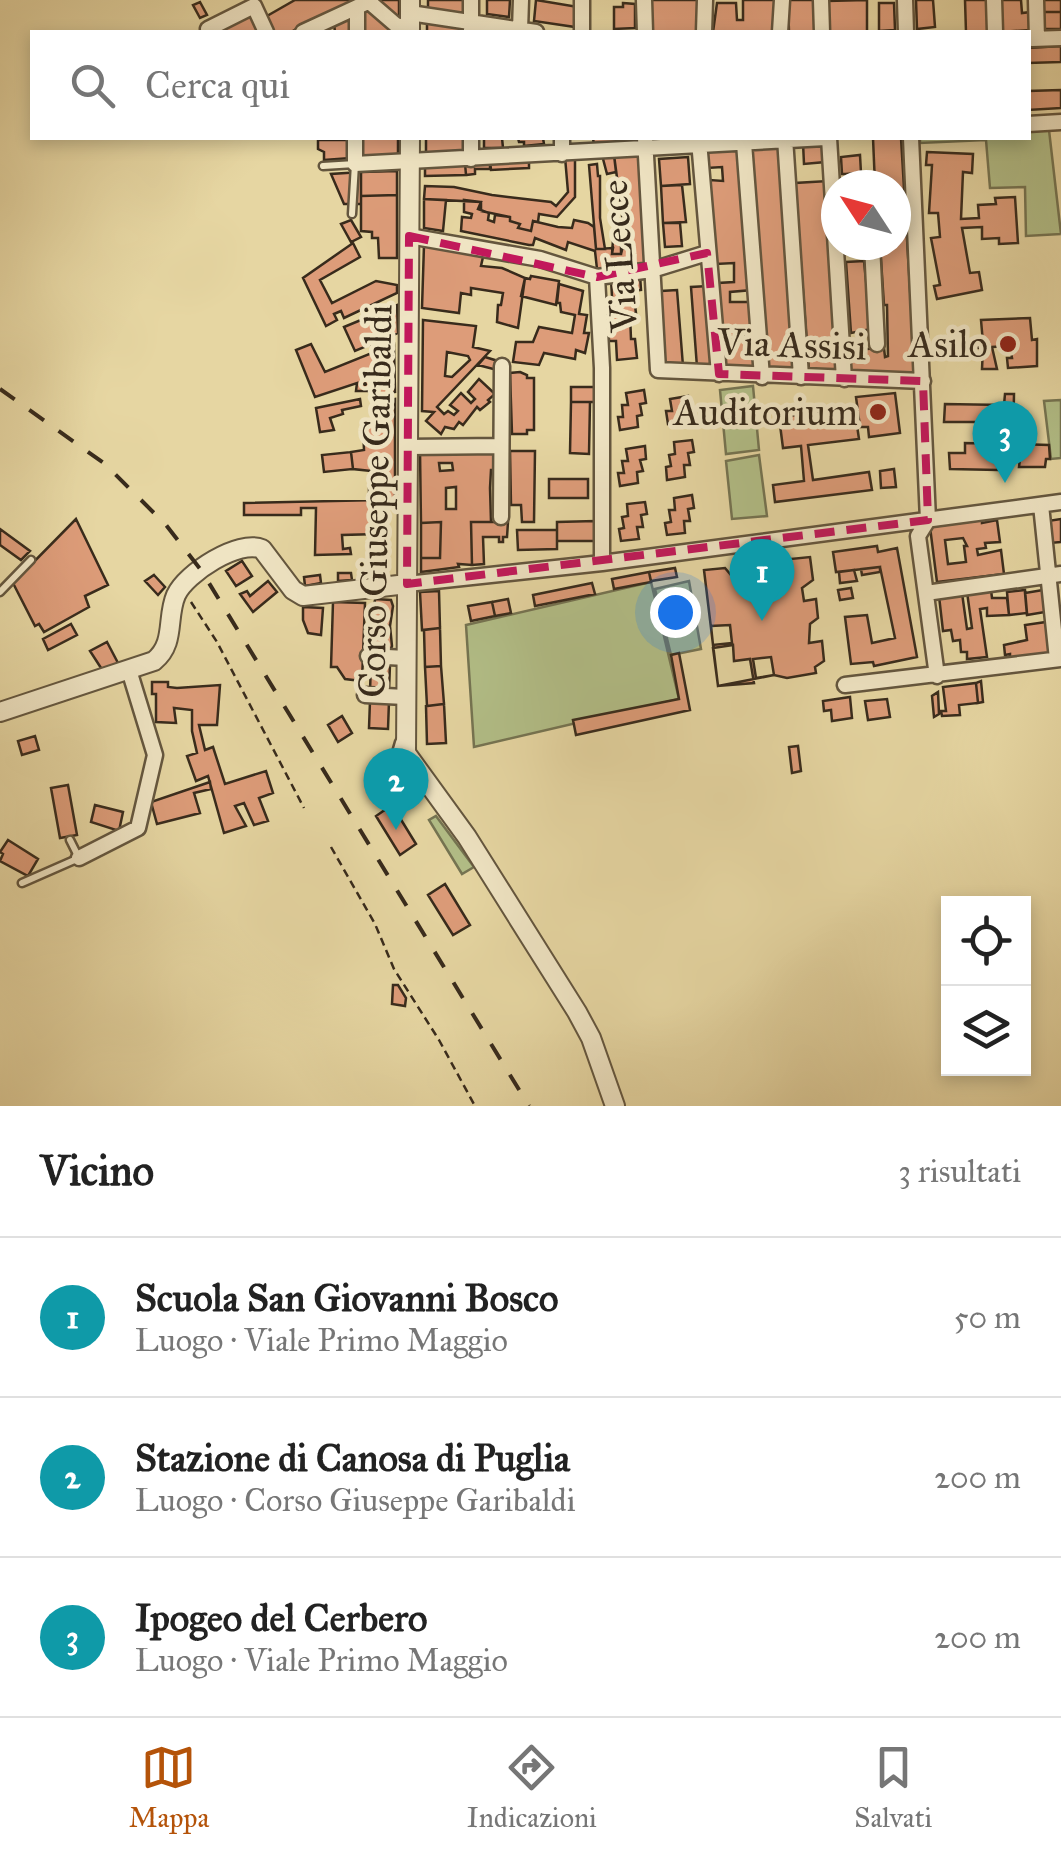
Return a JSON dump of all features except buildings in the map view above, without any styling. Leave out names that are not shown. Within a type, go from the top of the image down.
[{"type":"street","points":[[471,0],[471,28]]},
{"type":"street","points":[[364,3],[396,25],[410,18],[471,28],[520,30],[522,0]]},
{"type":"street","points":[[582,0],[582,30]]},
{"type":"street","points":[[644,0],[644,30]]},
{"type":"street","points":[[704,30],[705,0]]},
{"type":"street","points":[[780,30],[782,0]]},
{"type":"street","points":[[821,0],[822,30]]},
{"type":"street","points":[[905,0],[906,30]]},
{"type":"street","points":[[994,0],[995,30]]},
{"type":"street","points":[[1036,0],[1032,39],[1061,38]]},
{"type":"street","points":[[307,30],[364,3]]},
{"type":"street","points":[[357,30],[364,3]]},
{"type":"street","points":[[208,29],[254,6],[265,30]]},
{"type":"street","points":[[1031,124],[1061,122]]},
{"type":"street","points":[[356,140],[355,164],[471,158],[562,146],[776,140]]},
{"type":"street","name":"Corso Giuseppe Garibaldi","points":[[410,140],[405,738],[411,764],[466,837],[577,1012],[591,1038],[615,1106]]},
{"type":"street","points":[[471,140],[471,158]]},
{"type":"street","points":[[786,140],[801,377]]},
{"type":"street","points":[[827,140],[830,170]]},
{"type":"street","points":[[911,140],[928,520],[918,536],[937,676]]},
{"type":"street","points":[[699,142],[719,374]]},
{"type":"street","name":"Via Lecce","points":[[645,143],[658,370]]},
{"type":"street","points":[[744,143],[762,377]]},
{"type":"street","points":[[409,236],[540,259],[597,277],[652,270],[707,253]]},
{"type":"street","points":[[839,260],[844,379]]},
{"type":"street","points":[[873,260],[877,344]]},
{"type":"street","points":[[597,277],[602,368],[602,563]]},
{"type":"street","points":[[502,366],[502,517]]},
{"type":"street","name":"Via Assisi","points":[[658,370],[923,381]]},
{"type":"street","points":[[408,447],[500,446]]},
{"type":"street","points":[[0,712],[154,661],[168,641],[178,592],[194,575],[246,546],[264,551],[291,588],[303,596],[602,563],[1061,502]]},
{"type":"street","points":[[845,686],[1059,659],[1055,575],[1041,505]]},
{"type":"street","points":[[926,592],[1055,575]]},
{"type":"street","points":[[368,656],[406,658]]},
{"type":"street","points":[[79,858],[138,828],[149,790],[154,755],[129,670]]},
{"type":"street","points":[[366,695],[406,697]]},
{"type":"street","points":[[392,784],[405,738]]},
{"type":"lane","points":[[323,166],[355,164],[352,214]]},
{"type":"lane","points":[[0,592],[31,560]]},
{"type":"lane","points":[[22,883],[79,858],[70,840]]},
{"type":"path","points":[[178,592],[192,602],[217,642],[304,808]]},
{"type":"path","points":[[331,847],[375,924],[394,969],[439,1040],[474,1106]]},
{"type":"highlighted area","points":[[409,236],[597,277],[707,253],[719,374],[923,381],[928,520],[407,584]]},
{"type":"green space","points":[[1049,130],[1061,234],[1026,236],[1025,187],[990,188],[986,140],[1031,140],[1031,131]]},
{"type":"green space","points":[[920,140],[986,140],[920,143]]},
{"type":"green space","points":[[753,386],[759,450],[726,454],[720,390]]},
{"type":"green space","points":[[1061,400],[1061,458],[1051,459],[1044,401]]},
{"type":"green space","points":[[759,455],[767,516],[732,519],[726,461]]},
{"type":"green space","points":[[689,581],[701,649],[671,655],[655,589]]},
{"type":"green space","points":[[651,582],[679,699],[474,747],[466,625]]},
{"type":"green space","points":[[436,816],[474,867],[462,874],[429,820]]},
{"type":"railway","points":[[0,389],[105,464],[166,525],[201,570],[529,1106]]},
{"type":"place","name":"Asilo","points":[[1008,344]]},
{"type":"place","name":"Auditorium","points":[[878,412]]},
{"type":"place","name":"Ipogeo del Cerbero","points":[[1005,483]]},
{"type":"place","name":"Scuola San Giovanni Bosco","points":[[762,621]]},
{"type":"place","name":"Stazione di Canosa di Puglia","points":[[396,830]]}]
